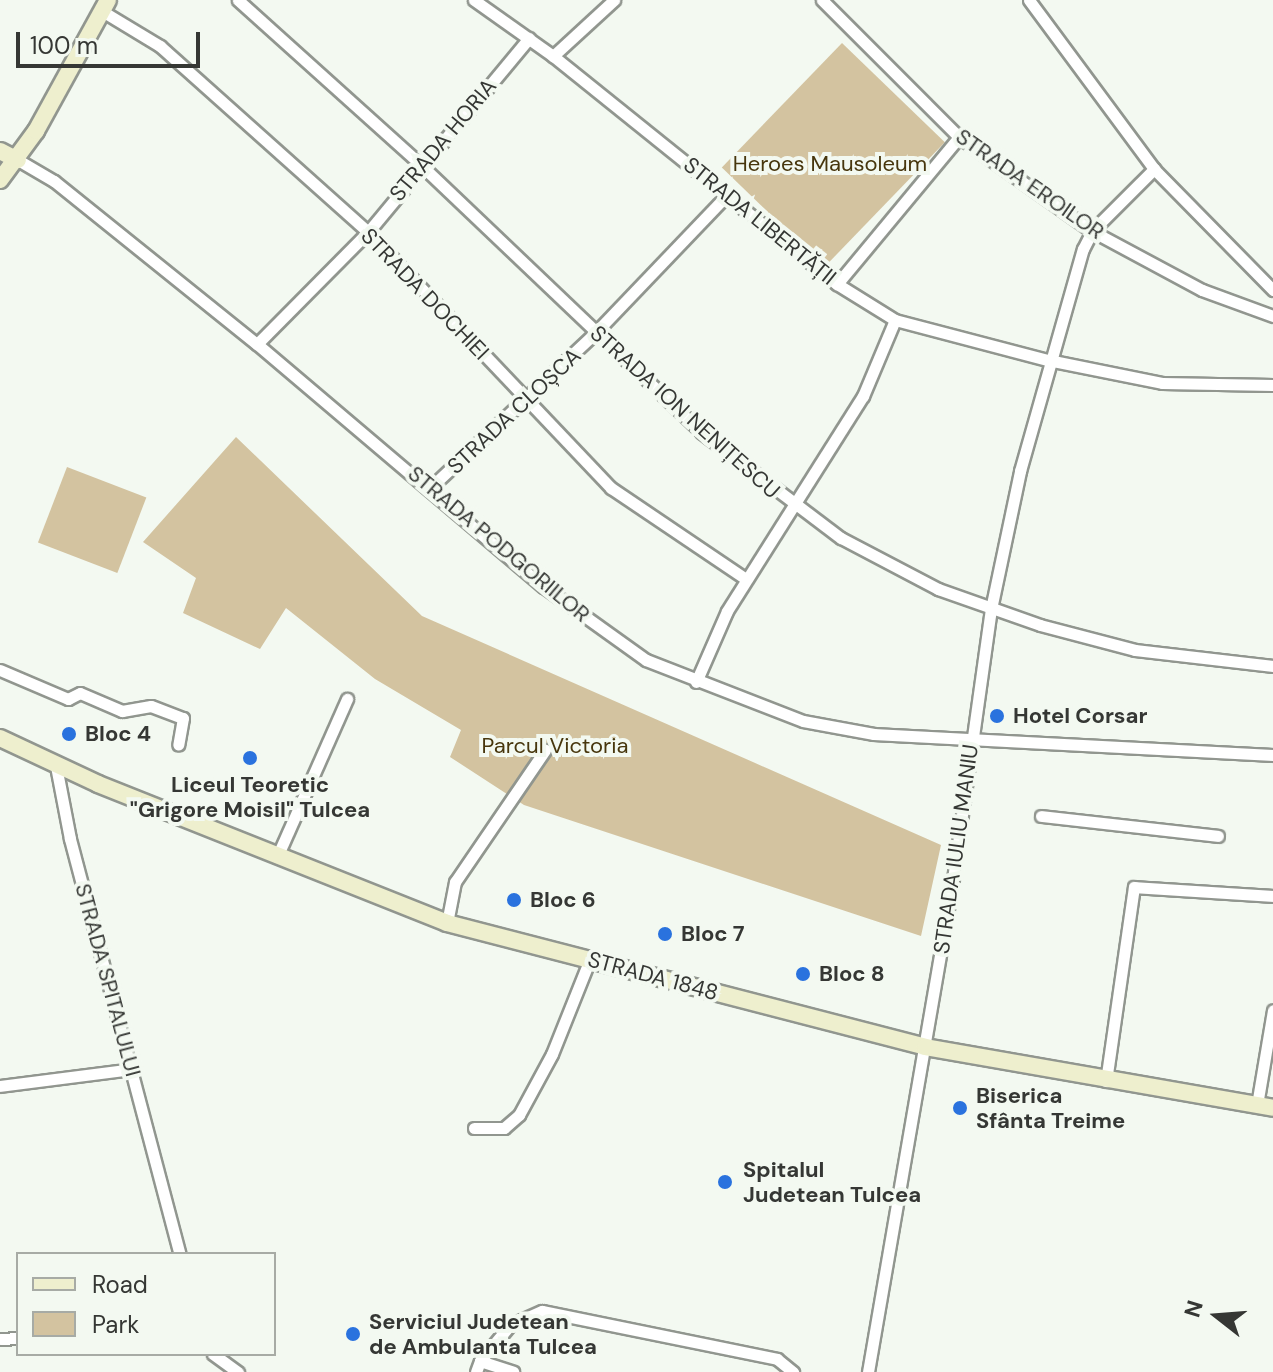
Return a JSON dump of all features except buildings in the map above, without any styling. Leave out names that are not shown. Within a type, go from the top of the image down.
[{"type":"main road","points":[[0,180],[18,160],[105,6]]},
{"type":"main road","name":"STRADA PODGORIILOR","points":[[0,151],[18,160]]},
{"type":"main road","points":[[0,738],[56,766]]},
{"type":"main road","name":"STRADA 1848","points":[[56,766],[447,923],[925,1047],[1106,1081],[1265,1106]]},
{"type":"street","name":"STRADA ION NENIȚESCU","points":[[238,0],[421,165],[702,433],[796,509],[889,566],[991,609],[1135,650],[1273,666]]},
{"type":"street","name":"STRADA LIBERTĂȚII","points":[[474,0],[553,56],[837,284],[895,320],[1048,360],[1162,383],[1273,385]]},
{"type":"street","points":[[553,56],[614,0]]},
{"type":"street","name":"STRADA EROILOR","points":[[822,0],[959,137],[1092,231],[1202,290],[1273,316]]},
{"type":"street","points":[[1029,0],[1154,169],[1273,290]]},
{"type":"street","name":"STRADA DOCHIEI","points":[[105,6],[160,46],[368,232],[525,402],[611,488],[746,579]]},
{"type":"street","name":"STRADA HORIA","points":[[257,344],[368,232],[529,38]]},
{"type":"street","points":[[837,284],[959,137]]},
{"type":"street","name":"STRADA PODGORIILOR","points":[[18,160],[54,181],[257,344],[431,487],[544,587],[646,660],[803,721],[874,734],[1273,755]]},
{"type":"street","name":"STRADA IULIU MANIU","points":[[868,1372],[925,1047],[991,609],[1048,360],[1092,231],[1154,169]]},
{"type":"street","name":"STRADA CLOȘCA","points":[[431,487],[482,444],[595,333],[728,194]]},
{"type":"street","points":[[696,682],[727,611],[796,509],[863,396],[895,320]]},
{"type":"street","points":[[0,670],[68,699],[80,693],[122,711],[151,706],[183,718],[178,745]]},
{"type":"street","points":[[277,857],[347,699]]},
{"type":"street","points":[[447,923],[455,882],[545,750]]},
{"type":"street","name":"STRADA SPITALULUI","points":[[56,766],[70,839],[179,1252]]},
{"type":"street","points":[[1041,816],[1218,836]]},
{"type":"street","points":[[1106,1081],[1134,887],[1273,896]]},
{"type":"street","points":[[474,1128],[504,1128],[519,1115],[552,1054],[590,959]]},
{"type":"street","points":[[1265,1106],[1273,1010]]},
{"type":"street","points":[[0,1086],[132,1069]]},
{"type":"street","points":[[513,1372],[478,1366],[510,1325],[542,1311],[777,1359],[793,1372]]},
{"type":"street","points":[[216,1356],[238,1372]]},
{"type":"green space","name":"Heroes Mausoleum","points":[[842,43],[945,142],[825,267],[722,167]]},
{"type":"green space","name":"Parcul Victoria","points":[[236,437],[422,616],[941,845],[921,936],[524,805],[450,757],[461,730],[375,679],[286,608],[260,649],[183,613],[196,578],[143,542]]},
{"type":"green space","points":[[67,467],[146,497],[117,573],[38,543]]},
{"type":"place","name":"Hotel Corsar","points":[[997,716]]},
{"type":"place","name":"Bloc 4","points":[[69,734]]},
{"type":"place","name":"Liceul Teoretic \"Grigore Moisil\" Tulcea","points":[[250,758]]},
{"type":"place","name":"Bloc 6","points":[[514,900]]},
{"type":"place","name":"Bloc 7","points":[[665,934]]},
{"type":"place","name":"Bloc 8","points":[[803,974]]},
{"type":"place","name":"Biserica Sfânta Treime","points":[[960,1108]]},
{"type":"place","name":"Spitalul Judetean Tulcea","points":[[725,1182]]},
{"type":"place","name":"Serviciul Judetean de Ambulanta Tulcea","points":[[353,1334]]}]
